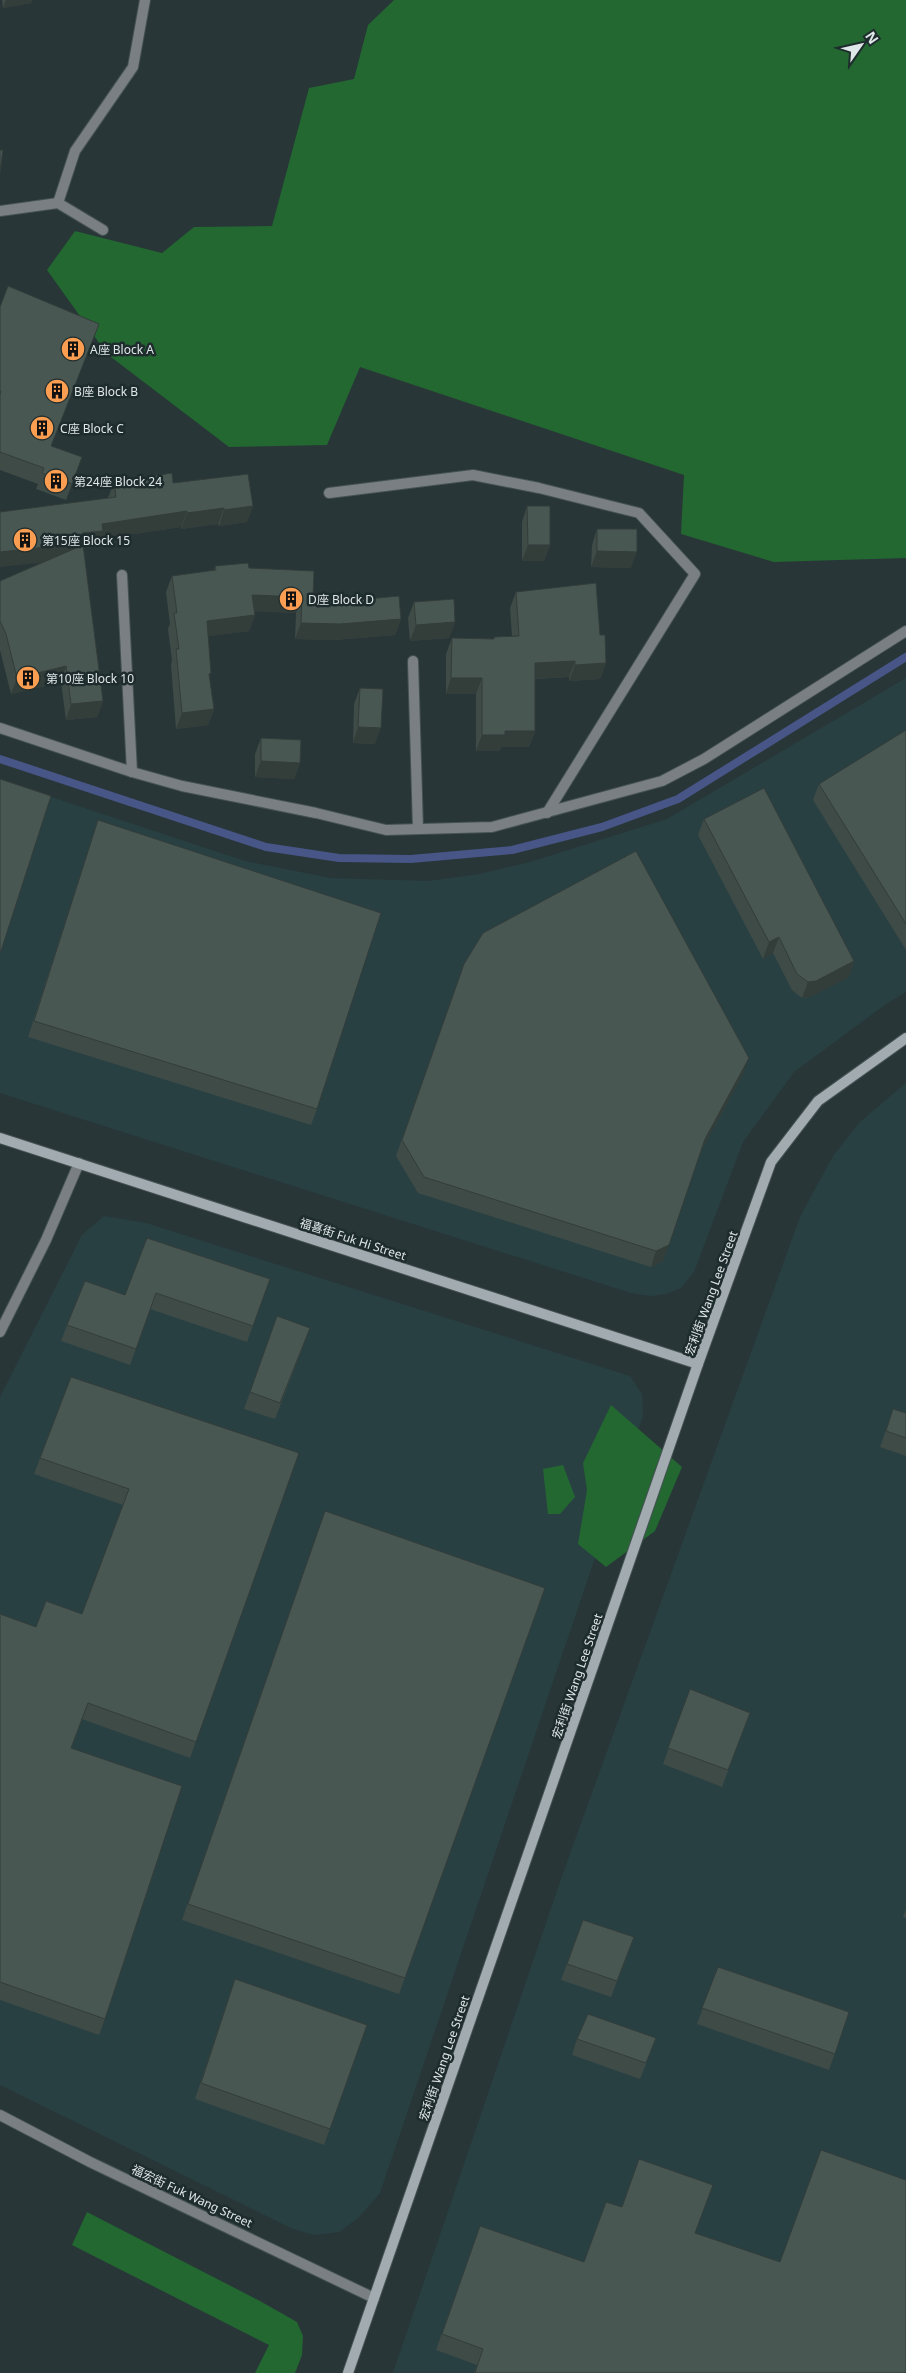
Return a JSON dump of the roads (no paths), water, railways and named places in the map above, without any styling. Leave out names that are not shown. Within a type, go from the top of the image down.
[{"type":"street","points":[[58,203],[75,151],[133,67],[145,0]]},
{"type":"street","points":[[0,212],[58,203],[103,230]]},
{"type":"street","points":[[328,493],[473,475],[539,488],[639,513],[695,574],[547,813]]},
{"type":"street","points":[[122,575],[132,772]]},
{"type":"street","points":[[0,728],[132,772],[182,786],[316,813],[386,830],[492,827],[662,781],[704,759],[906,631]]},
{"type":"street","points":[[413,661],[418,829]]},
{"type":"street","name":"宏利街 Wang Lee Street","points":[[348,2373],[698,1364],[771,1162],[818,1101],[906,1038]]},
{"type":"street","name":"福喜街 Fuk Hi Street","points":[[0,1138],[698,1364]]},
{"type":"street","points":[[0,1332],[46,1240],[79,1163]]},
{"type":"street","name":"福宏街 Fuk Wang Street","points":[[0,2116],[90,2162],[374,2298]]},
{"type":"waterway","points":[[0,759],[266,847],[339,858],[411,859],[512,850],[602,827],[678,799],[906,657]]},
{"type":"place","name":"A座 Block A","points":[[73,349]]},
{"type":"place","name":"B座 Block B","points":[[57,391]]},
{"type":"place","name":"C座 Block C","points":[[42,428]]},
{"type":"place","name":"第24座 Block 24","points":[[56,481]]},
{"type":"place","name":"第15座 Block 15","points":[[25,540]]},
{"type":"place","name":"D座 Block D","points":[[291,599]]},
{"type":"place","name":"第10座 Block 10","points":[[28,678]]}]
